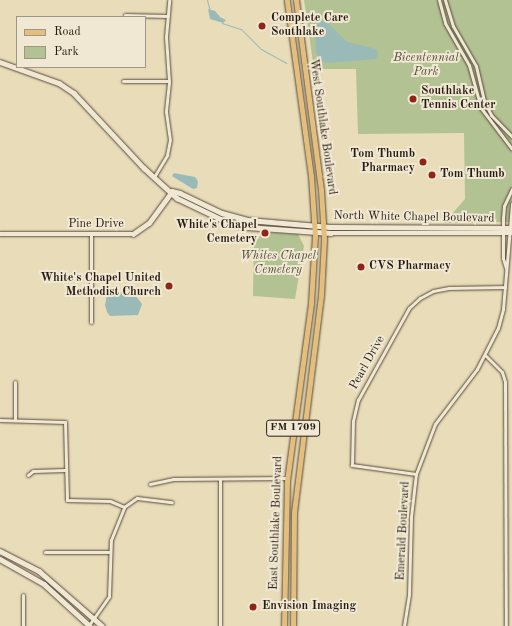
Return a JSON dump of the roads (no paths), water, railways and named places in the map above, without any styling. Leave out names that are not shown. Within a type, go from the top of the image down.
[{"type":"main road","name":"West Southlake Boulevard","points":[[287,0],[311,176],[315,231]]},
{"type":"main road","name":"West Southlake Boulevard","points":[[296,0],[320,175],[324,232]]},
{"type":"main road","name":"North White Chapel Boulevard","points":[[0,62],[16,68]]},
{"type":"main road","name":"North White Chapel Boulevard","points":[[17,68],[59,83],[74,93],[154,177],[177,198],[195,208],[238,226],[324,232],[510,231]]},
{"type":"main road","name":"North White Chapel Boulevard","points":[[172,192],[239,219],[324,226],[502,231]]},
{"type":"main road","name":"Pine Drive","points":[[0,234],[126,236],[139,232],[149,223],[172,192]]},
{"type":"main road","name":"East Southlake Boulevard","points":[[284,626],[287,478],[314,283],[315,231]]},
{"type":"main road","name":"East Southlake Boulevard","points":[[293,626],[294,512],[323,272],[324,232]]},
{"type":"main road","points":[[307,330],[316,332]]},
{"type":"main road","points":[[287,478],[293,486],[294,512]]},
{"type":"main road","points":[[0,550],[39,571],[102,626]]},
{"type":"main road","points":[[0,559],[44,584],[90,626]]},
{"type":"street","points":[[154,177],[167,154],[170,140],[166,111],[170,81],[166,37],[169,0]]},
{"type":"street","points":[[439,0],[445,23],[469,65],[481,108],[504,136],[512,149]]},
{"type":"street","points":[[445,0],[453,26],[474,61],[484,101],[491,114],[512,137]]},
{"type":"street","points":[[125,15],[168,16]]},
{"type":"street","points":[[123,80],[170,81]]},
{"type":"street","name":"Emerald Boulevard","points":[[404,626],[409,594],[411,517],[416,474],[435,424],[485,355],[500,320],[506,268],[502,231],[504,206],[512,189]]},
{"type":"street","name":"Emerald Boulevard","points":[[506,268],[509,257],[512,203]]},
{"type":"street","points":[[90,322],[91,235]]},
{"type":"street","name":"Pearl Drive","points":[[416,474],[352,465],[353,421],[358,400],[409,308],[420,298],[433,291],[449,288],[505,287]]},
{"type":"street","points":[[485,355],[502,372],[505,382],[506,626]]},
{"type":"street","points":[[15,382],[15,420]]},
{"type":"street","points":[[0,420],[66,422],[67,500],[110,501],[124,507]]},
{"type":"street","points":[[28,475],[33,471],[66,470]]},
{"type":"street","points":[[150,484],[173,478],[287,478]]},
{"type":"street","points":[[220,479],[220,626]]},
{"type":"street","points":[[90,626],[109,596],[112,532],[124,507],[137,498],[147,502],[172,502]]},
{"type":"street","points":[[506,541],[512,541]]},
{"type":"street","points":[[44,552],[110,552]]},
{"type":"street","points":[[23,595],[23,626]]},
{"type":"water","points":[[208,9],[215,11],[220,17],[226,20],[223,23],[210,19]]},
{"type":"water","points":[[325,20],[347,42],[376,49],[378,54],[376,59],[328,63],[321,61],[316,53],[315,28],[318,22]]},
{"type":"water","points":[[174,173],[195,177],[198,181],[197,188],[193,189],[175,178],[172,176]]},
{"type":"water","points":[[123,292],[135,295],[142,304],[138,315],[110,316],[107,312],[105,305],[107,295]]},
{"type":"waterway","points":[[207,0],[210,11]]},
{"type":"waterway","points":[[222,23],[241,29],[261,49],[286,63]]},
{"type":"place","name":"Complete Care Southlake","points":[[262,26]]},
{"type":"place","name":"Southlake Tennis Center","points":[[413,99]]},
{"type":"place","name":"Tom Thumb Pharmacy","points":[[423,162]]},
{"type":"place","name":"Tom Thumb","points":[[432,175]]},
{"type":"place","name":"White's Chapel Cemetery","points":[[265,233]]},
{"type":"place","name":"CVS Pharmacy","points":[[361,267]]},
{"type":"place","name":"White's Chapel United Methodist Church","points":[[169,286]]},
{"type":"place","name":"Envision Imaging","points":[[253,607]]},
{"type":"park label","name":"Bicentennial Park","points":[[426,66]]},
{"type":"park label","name":"Whites Chapel Cemetery","points":[[278,264]]}]
